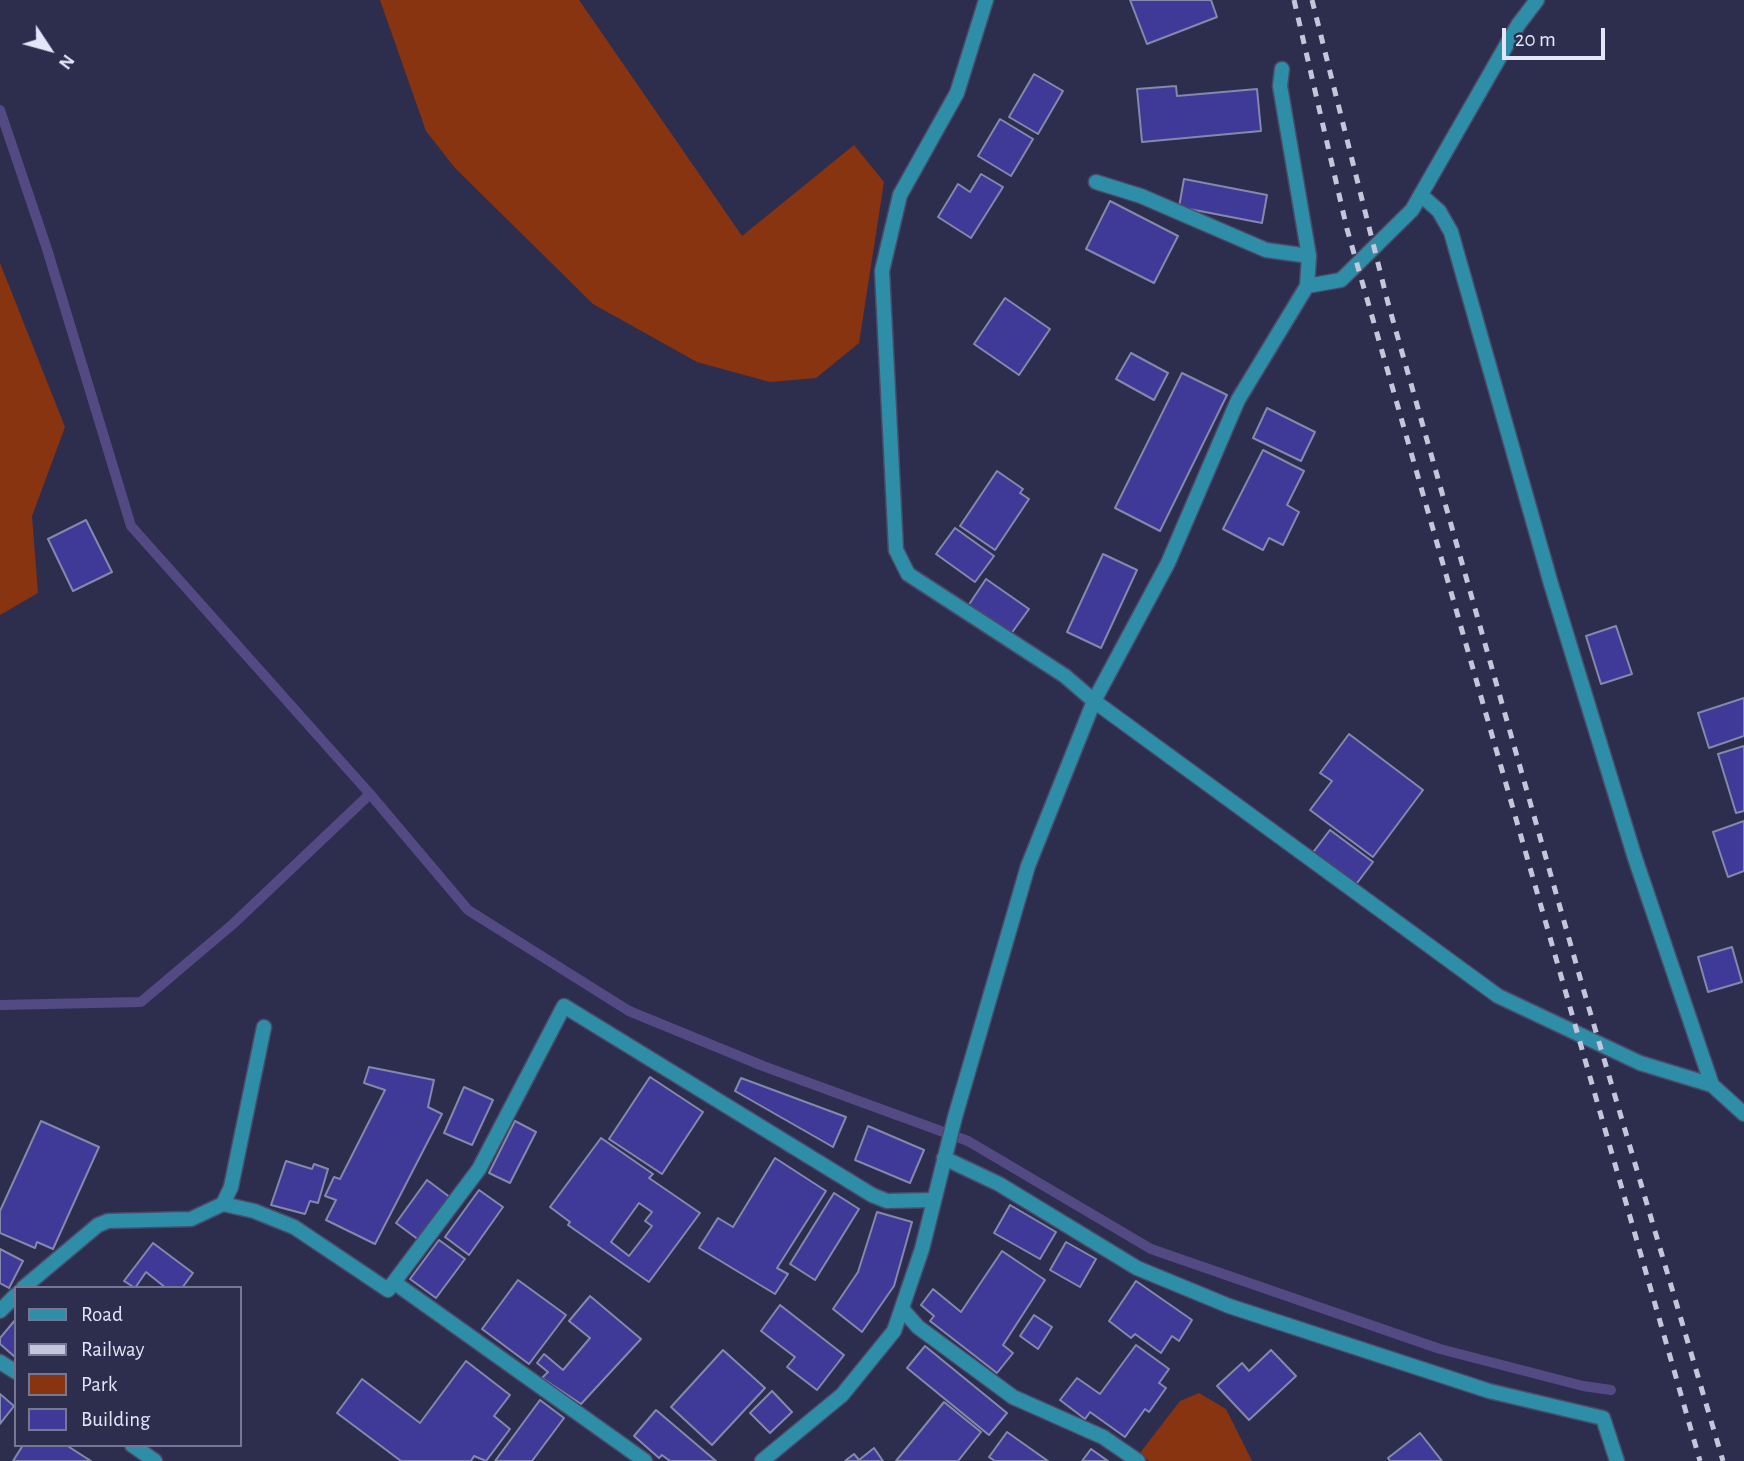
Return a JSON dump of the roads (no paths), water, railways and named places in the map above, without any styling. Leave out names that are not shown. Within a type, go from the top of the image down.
[{"type":"street","points":[[986,0],[957,93],[900,195],[882,271],[896,550],[908,574],[1065,676],[1094,701],[1498,996],[1640,1063],[1712,1085],[1744,1114]]},
{"type":"street","points":[[1307,286],[1340,280],[1412,209],[1518,25],[1537,0]]},
{"type":"street","points":[[762,1461],[842,1395],[894,1331],[903,1310],[955,1117],[1028,866],[1094,701],[1168,563],[1238,400],[1307,286],[1309,256],[1280,86],[1282,69]]},
{"type":"street","points":[[1096,182],[1141,196],[1266,250],[1309,256]]},
{"type":"street","points":[[1422,195],[1439,211],[1451,232],[1559,611],[1635,858],[1712,1085]]},
{"type":"street","points":[[25,1286],[98,1225],[108,1221],[191,1219],[223,1204],[254,1211],[293,1227],[388,1290],[480,1169],[564,1006],[872,1195],[887,1201],[933,1200]]},
{"type":"street","points":[[223,1204],[230,1187],[264,1027]]},
{"type":"street","points":[[945,1154],[1137,1268],[1229,1306],[1489,1391],[1602,1418],[1617,1461]]},
{"type":"street","points":[[395,1283],[645,1461]]},
{"type":"street","points":[[0,1311],[14,1297]]},
{"type":"street","points":[[903,1310],[918,1327],[1013,1397],[1103,1437],[1138,1461]]},
{"type":"street","points":[[135,1447],[155,1461]]},
{"type":"waterway","points":[[0,110],[47,249],[131,526],[370,794],[468,910],[629,1011],[763,1066],[968,1141],[1151,1249],[1440,1349],[1583,1386],[1611,1390]]},
{"type":"waterway","points":[[0,1005],[141,1002],[233,924],[370,794]]},
{"type":"railway","points":[[1294,0],[1347,229],[1700,1461]]},
{"type":"railway","points":[[1312,0],[1388,303],[1583,988],[1723,1461]]}]
